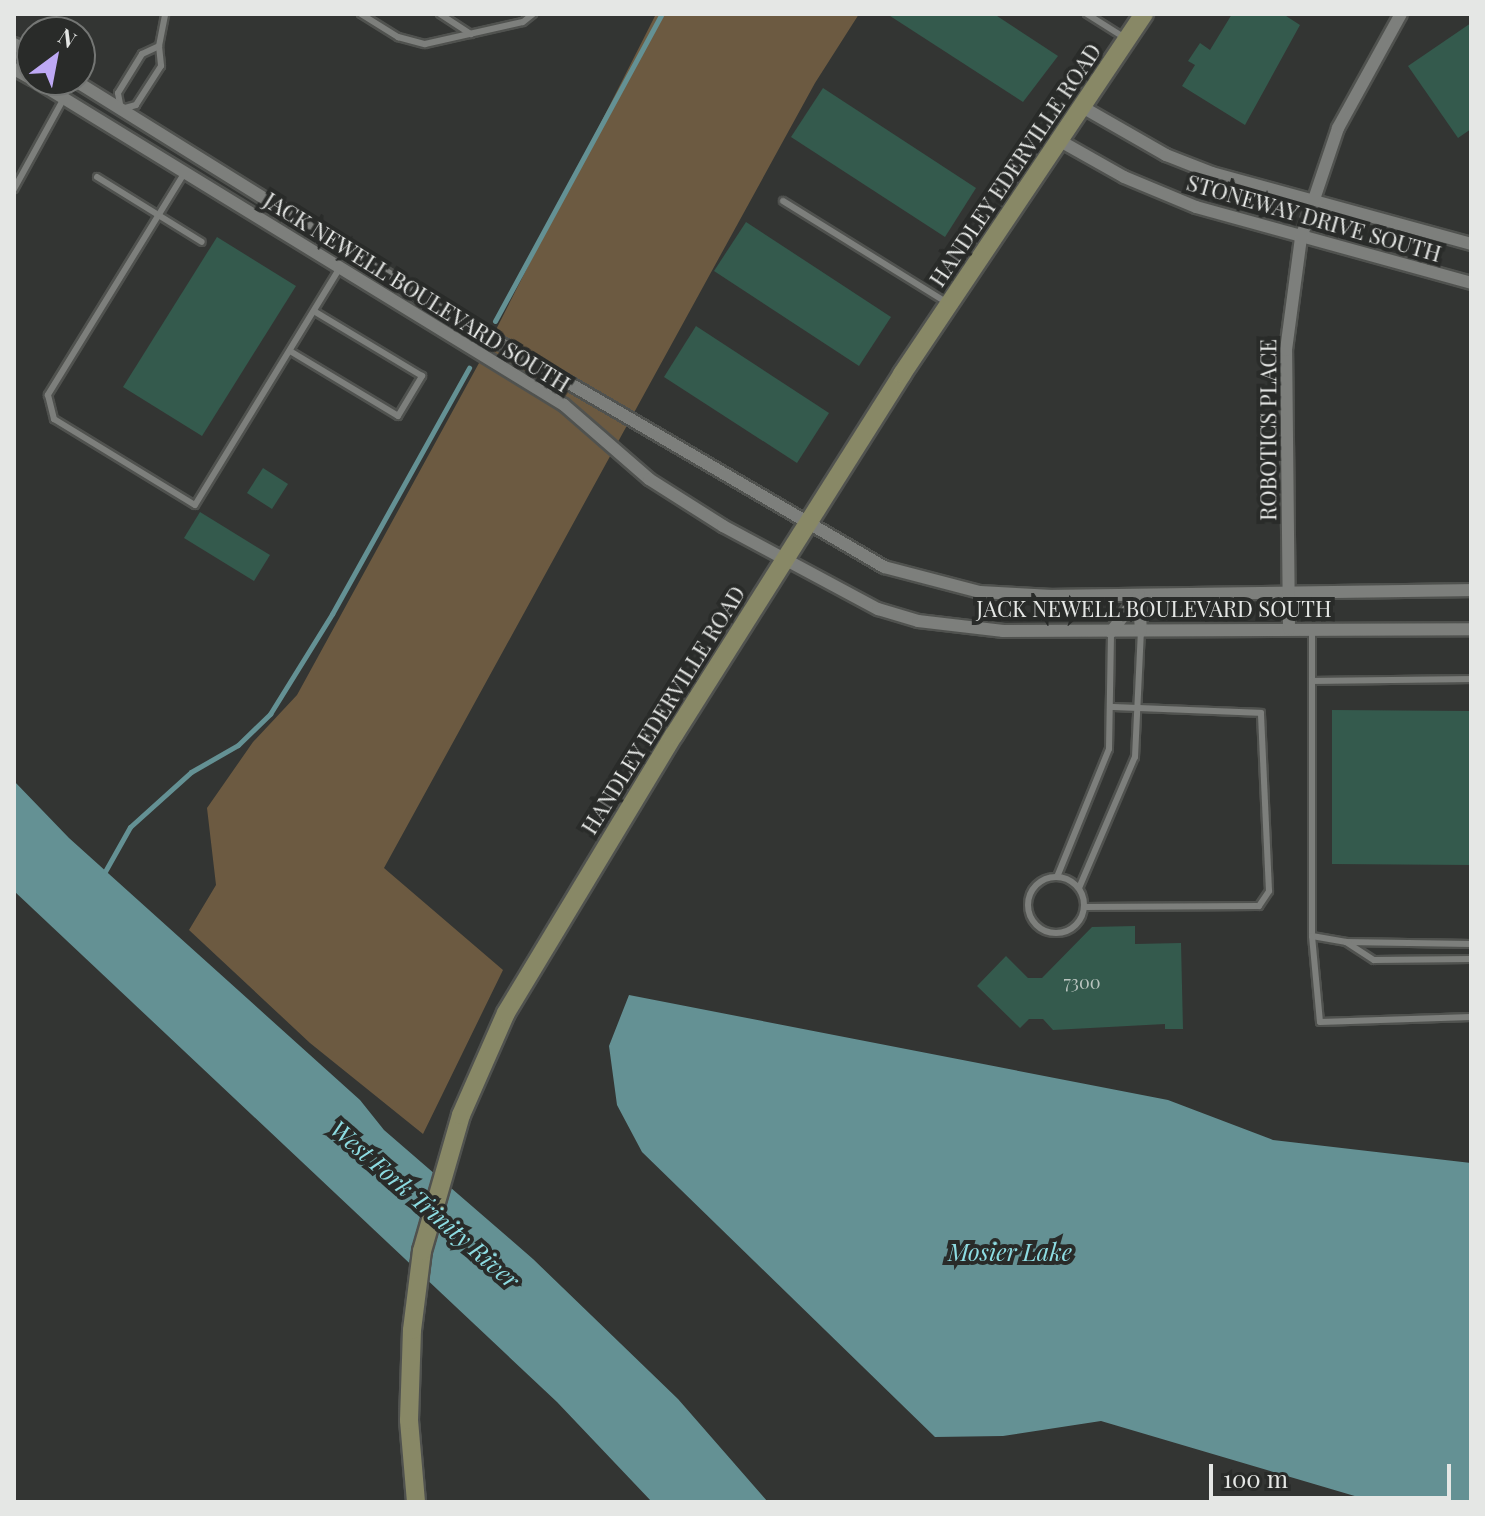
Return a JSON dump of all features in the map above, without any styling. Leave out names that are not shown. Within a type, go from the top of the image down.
[{"type":"main road","name":"HANDLEY EDERVILLE ROAD","points":[[416,1502],[409,1420],[412,1330],[422,1251],[461,1115],[506,1013],[783,562],[1144,14]]},
{"type":"street","name":"ROBOTICS PLACE","points":[[1289,629],[1286,350],[1301,238],[1338,128],[1401,14]]},
{"type":"street","name":"JACK NEWELL BOULEVARD SOUTH","points":[[96,94],[349,251],[807,525],[884,567],[936,584],[1037,596],[1471,590]]},
{"type":"street","name":"JACK NEWELL BOULEVARD SOUTH","points":[[61,96],[564,405],[649,479],[783,562],[845,595],[918,621],[1003,631],[1471,629]]},
{"type":"street","name":"STONEWAY DRIVE SOUTH","points":[[1084,108],[1166,155],[1313,201],[1471,244]]},
{"type":"street","points":[[111,126],[121,109]]},
{"type":"street","name":"STONEWAY DRIVE SOUTH","points":[[1062,142],[1124,177],[1196,207],[1471,283]]},
{"type":"street","points":[[185,172],[195,155]]},
{"type":"street","points":[[340,267],[349,251]]},
{"type":"street","points":[[1139,595],[1141,631]]},
{"type":"street","points":[[1111,632],[1139,595]]},
{"type":"lane","points":[[159,46],[142,54],[118,93],[121,109],[136,105],[161,66],[159,46],[165,14]]},
{"type":"lane","points":[[361,14],[398,37],[425,44],[523,22],[533,14]]},
{"type":"lane","points":[[440,14],[471,34]]},
{"type":"lane","points":[[1087,14],[1128,40]]},
{"type":"lane","points":[[14,189],[64,98]]},
{"type":"lane","points":[[185,172],[48,395],[54,419],[195,505],[340,267]]},
{"type":"lane","points":[[97,177],[202,242]]},
{"type":"lane","points":[[783,201],[950,305]]},
{"type":"lane","points":[[290,351],[398,416],[422,376],[314,311]]},
{"type":"lane","points":[[1312,629],[1312,936],[1320,1022],[1471,1017]]},
{"type":"lane","points":[[1084,907],[1079,888],[1131,771],[1141,631]]},
{"type":"lane","points":[[1084,907],[1065,931],[1051,932],[1034,922],[1028,906],[1031,891],[1057,877],[1109,749],[1111,632]]},
{"type":"lane","points":[[1313,681],[1471,679]]},
{"type":"lane","points":[[1084,907],[1259,906],[1267,899],[1261,713],[1110,707]]},
{"type":"lane","points":[[1057,877],[1079,888]]},
{"type":"lane","points":[[1312,936],[1346,942],[1471,944]]},
{"type":"lane","points":[[1346,942],[1374,960],[1471,959]]},
{"type":"shaded area","points":[[656,14],[859,14],[815,83],[384,868],[503,970],[423,1134],[310,1043],[189,930],[216,885],[207,808],[253,742],[297,695],[479,363]]},
{"type":"water","name":"West Fork Trinity River","points":[[14,781],[69,838],[360,1100],[384,1130],[533,1259],[678,1399],[768,1502],[652,1502],[557,1402],[14,891]]},
{"type":"water","name":"Mosier Lake","points":[[629,995],[1168,1100],[1273,1140],[1471,1163],[1471,1502],[1375,1502],[1101,1421],[1003,1436],[935,1437],[642,1152],[617,1105],[609,1046]]},
{"type":"building","points":[[887,14],[994,14],[1058,56],[1023,102]]},
{"type":"building","points":[[1232,14],[1283,14],[1300,25],[1245,125],[1182,86],[1195,65],[1188,61],[1200,43],[1210,50]]},
{"type":"building","points":[[1471,23],[1471,129],[1458,138],[1408,66]]},
{"type":"building","points":[[823,88],[976,188],[945,237],[791,137]]},
{"type":"building","points":[[746,222],[891,317],[859,366],[714,271]]},
{"type":"building","points":[[217,237],[296,286],[202,436],[123,387]]},
{"type":"building","points":[[696,326],[829,413],[797,463],[664,377]]},
{"type":"building","points":[[263,468],[288,484],[272,509],[247,493]]},
{"type":"building","points":[[200,512],[270,555],[254,581],[184,538]]},
{"type":"building","points":[[1332,710],[1471,711],[1471,865],[1332,864]]},
{"type":"building","points":[[1135,926],[1135,944],[1181,943],[1183,1029],[1165,1029],[1165,1024],[1053,1030],[1043,1019],[1029,1019],[1020,1028],[977,986],[1006,956],[1028,978],[1042,978],[1092,927]]},
{"type":"waterway","points":[[495,321],[662,14]]},
{"type":"waterway","points":[[103,875],[130,827],[191,772],[238,745],[270,714],[332,614],[469,368]]}]
